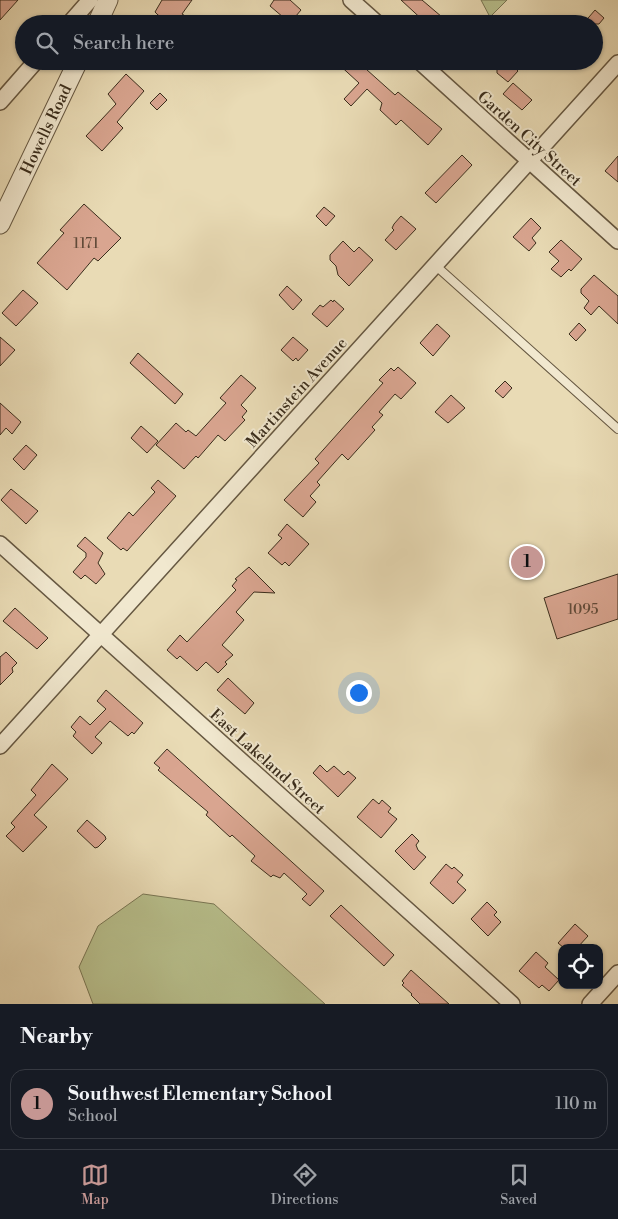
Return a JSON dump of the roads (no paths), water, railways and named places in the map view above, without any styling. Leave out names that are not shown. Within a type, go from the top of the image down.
[{"type":"street","points":[[77,15],[90,0]]},
{"type":"street","points":[[101,15],[108,0]]},
{"type":"street","points":[[351,0],[368,15]]},
{"type":"street","name":"Martinstein Avenue","points":[[0,746],[618,62]]},
{"type":"street","points":[[0,102],[28,70]]},
{"type":"street","name":"Howells Road","points":[[0,224],[74,70]]},
{"type":"street","name":"Garden City Street","points":[[429,70],[618,241]]},
{"type":"street","name":"East Lakeland Street","points":[[0,544],[512,1004]]},
{"type":"street","points":[[590,1004],[618,973]]},
{"type":"lane","points":[[435,265],[618,429]]},
{"type":"place","name":"Southwest Elementary School","points":[[527,562]]}]
